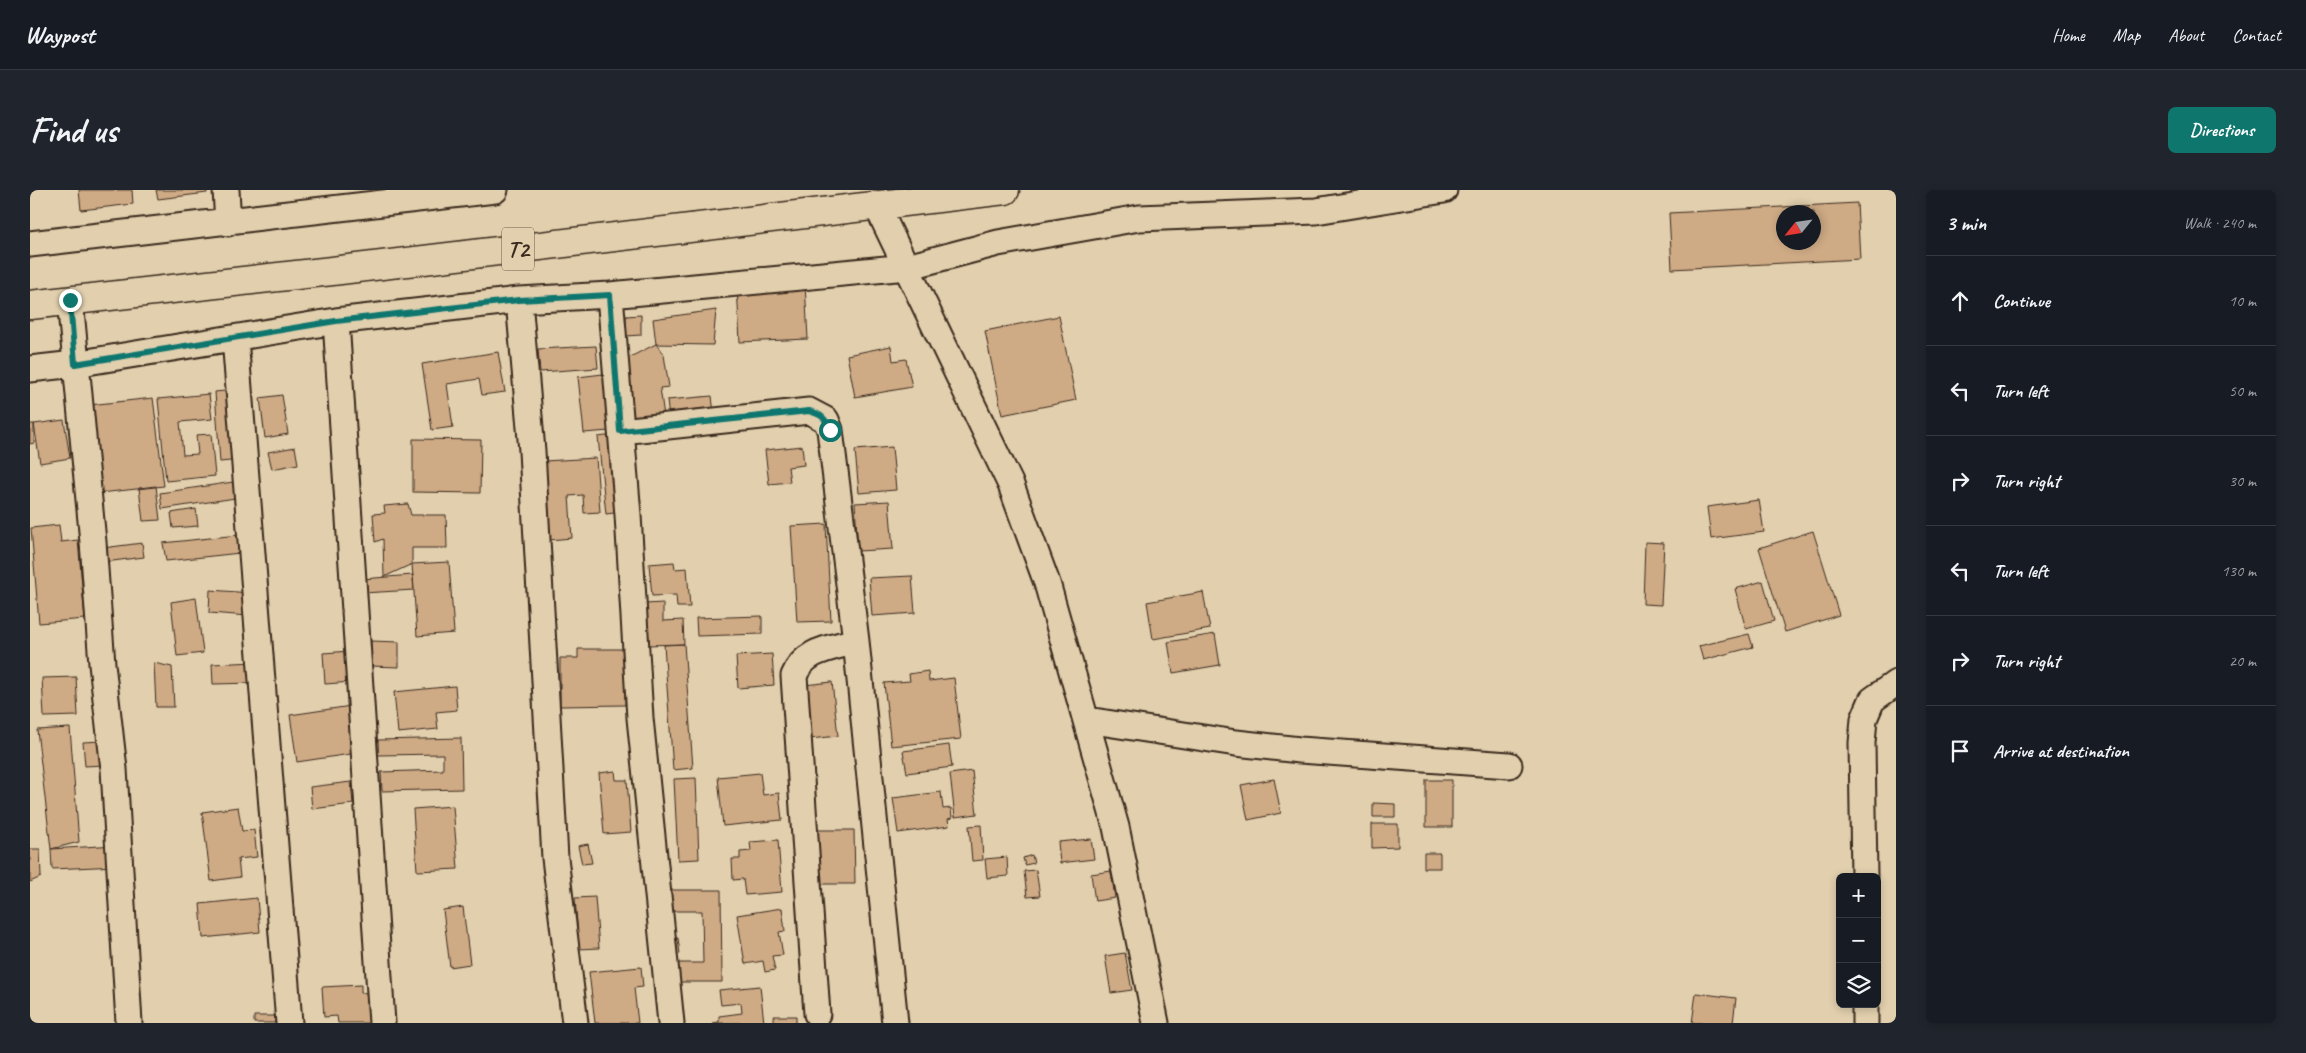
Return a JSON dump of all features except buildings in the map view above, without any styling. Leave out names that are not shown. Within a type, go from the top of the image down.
[{"type":"highway","name":"T2","points":[[30,305],[323,272],[1005,190]]},
{"type":"street","points":[[226,190],[228,223]]},
{"type":"street","points":[[30,244],[228,223],[457,193],[495,190]]},
{"type":"street","points":[[30,369],[75,364],[336,321],[519,300],[610,295],[907,268],[998,243],[1139,218],[1316,210],[1444,190]]},
{"type":"street","points":[[877,206],[1011,485],[1047,583],[1116,827],[1156,1023]]},
{"type":"street","points":[[610,295],[628,515],[640,718],[670,1023]]},
{"type":"street","points":[[70,300],[93,542],[102,664],[114,769],[129,1023]]},
{"type":"street","points":[[519,300],[532,450],[555,858],[575,1023]]},
{"type":"street","points":[[336,321],[382,1023]]},
{"type":"street","points":[[236,338],[289,1023]]},
{"type":"street","points":[[620,431],[809,411],[818,414],[826,420],[830,430],[856,641],[895,1023]]},
{"type":"street","points":[[818,1014],[794,676],[799,663],[812,654],[856,641]]},
{"type":"street","points":[[1864,873],[1862,743],[1864,719],[1872,700],[1896,682]]},
{"type":"street","points":[[1087,720],[1236,743],[1300,750],[1509,765]]},
{"type":"street","points":[[1865,1008],[1865,1023]]},
{"type":"route","points":[[70,300],[75,364],[336,321],[519,300],[610,295],[620,431],[809,411],[818,414],[826,420],[830,430]]}]
